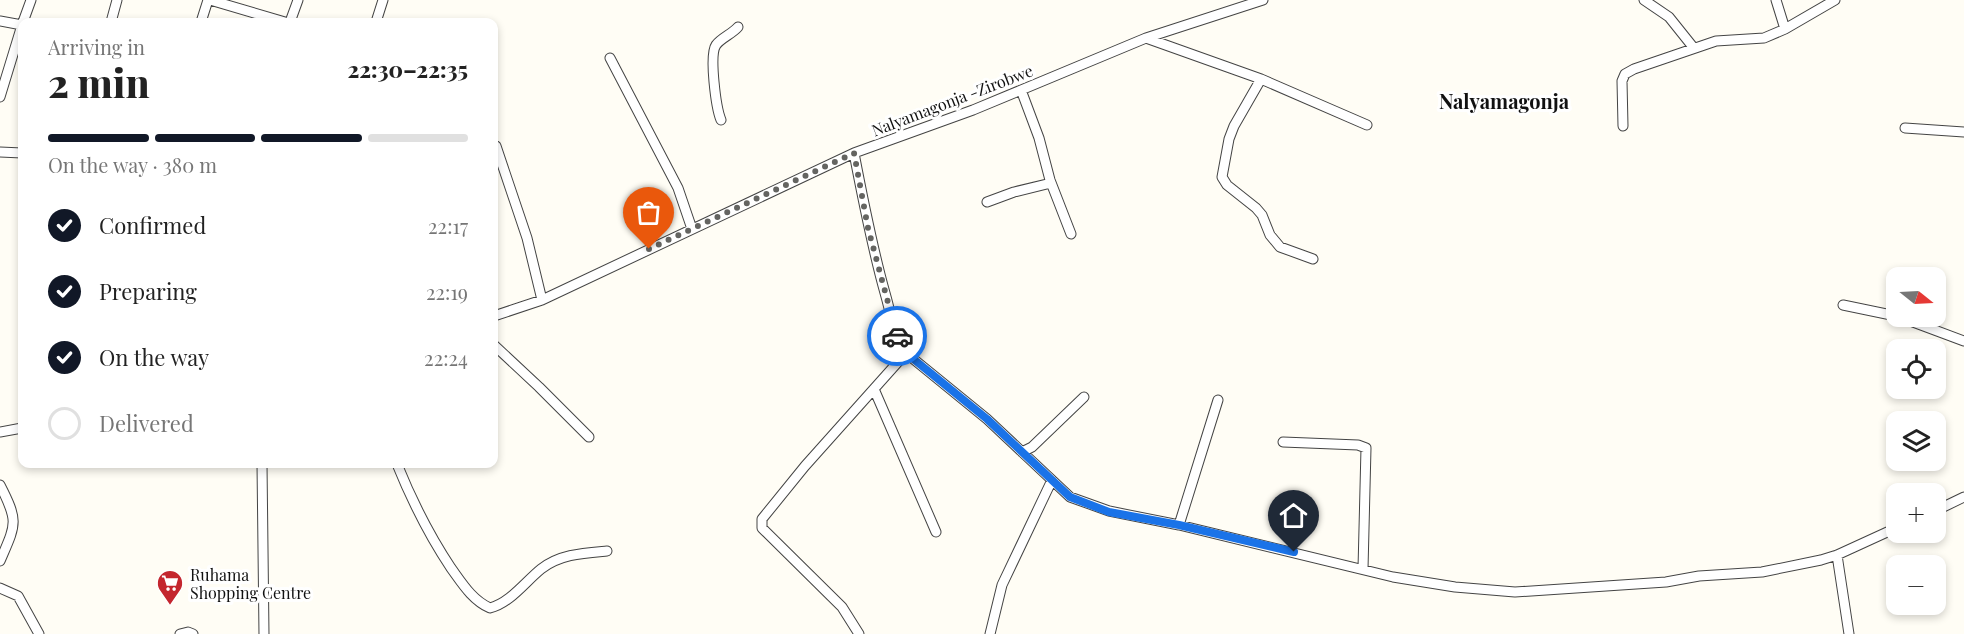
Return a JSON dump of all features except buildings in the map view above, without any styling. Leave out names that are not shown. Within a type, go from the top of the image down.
[{"type":"street","points":[[25,18],[31,0]]},
{"type":"street","points":[[112,18],[117,0]]},
{"type":"street","points":[[202,18],[209,0],[273,18]]},
{"type":"street","points":[[289,18],[298,0]]},
{"type":"street","points":[[377,18],[383,0]]},
{"type":"street","name":"Nalyamagonja -Zirobwe","points":[[498,315],[542,300],[854,153],[973,110],[1146,39],[1263,0]]},
{"type":"street","points":[[1644,0],[1669,17],[1693,47]]},
{"type":"street","points":[[1776,0],[1785,29]]},
{"type":"street","points":[[1623,126],[1621,90],[1625,74],[1693,47],[1716,41],[1764,38],[1785,29],[1835,0]]},
{"type":"street","points":[[0,21],[18,23]]},
{"type":"street","points":[[721,120],[712,66],[713,53],[717,43],[732,34],[738,27]]},
{"type":"street","points":[[1146,39],[1261,79],[1367,125]]},
{"type":"street","points":[[0,97],[18,40]]},
{"type":"street","points":[[610,58],[678,189],[692,229]]},
{"type":"street","points":[[1261,79],[1234,126],[1229,139],[1222,177],[1227,185],[1262,215],[1269,235],[1280,247],[1313,259]]},
{"type":"street","points":[[1021,90],[1042,147],[1051,183],[1071,234]]},
{"type":"street","points":[[1905,128],[1964,132]]},
{"type":"street","points":[[0,152],[18,153]]},
{"type":"street","points":[[498,152],[526,238],[542,300]]},
{"type":"street","points":[[854,153],[868,228],[880,275],[898,340],[906,353],[987,419],[1070,497],[1088,505],[1109,512],[1179,525],[1393,577],[1455,587],[1515,592],[1666,582],[1699,576],[1762,572],[1837,555],[1886,533]]},
{"type":"street","points":[[987,202],[1014,192],[1051,183]]},
{"type":"street","points":[[1843,305],[1886,314]]},
{"type":"street","points":[[1926,327],[1964,341]]},
{"type":"street","points":[[498,349],[589,437]]},
{"type":"street","points":[[859,634],[842,607],[762,528],[762,519],[805,466],[906,353]]},
{"type":"street","points":[[874,389],[936,532]]},
{"type":"street","points":[[1022,452],[1032,447],[1084,397]]},
{"type":"street","points":[[1179,525],[1218,400]]},
{"type":"street","points":[[0,432],[18,429]]},
{"type":"street","points":[[1283,442],[1358,445],[1366,448],[1363,569]]},
{"type":"street","points":[[262,468],[264,634]]},
{"type":"street","points":[[399,468],[435,544],[467,591],[490,608],[504,602],[542,568],[561,558],[607,551]]},
{"type":"street","points":[[990,634],[1002,585],[1052,480]]},
{"type":"street","points":[[0,485],[13,511],[14,526],[0,561]]},
{"type":"street","points":[[1946,505],[1964,496]]},
{"type":"street","points":[[1837,555],[1849,634]]},
{"type":"street","points":[[0,588],[18,596],[39,634]]},
{"type":"street","points":[[180,634],[188,632],[193,634]]},
{"type":"way so far","points":[[649,249],[854,153],[868,228],[897,336]]},
{"type":"place","name":"Ruhama Shopping Centre","points":[[170,606]]},
{"type":"district","name":"Nalyamagonja","points":[[1504,100]]},
{"type":"route","points":[[897,336],[906,353],[987,419],[1070,497],[1109,512],[1179,525],[1294,552]]}]
